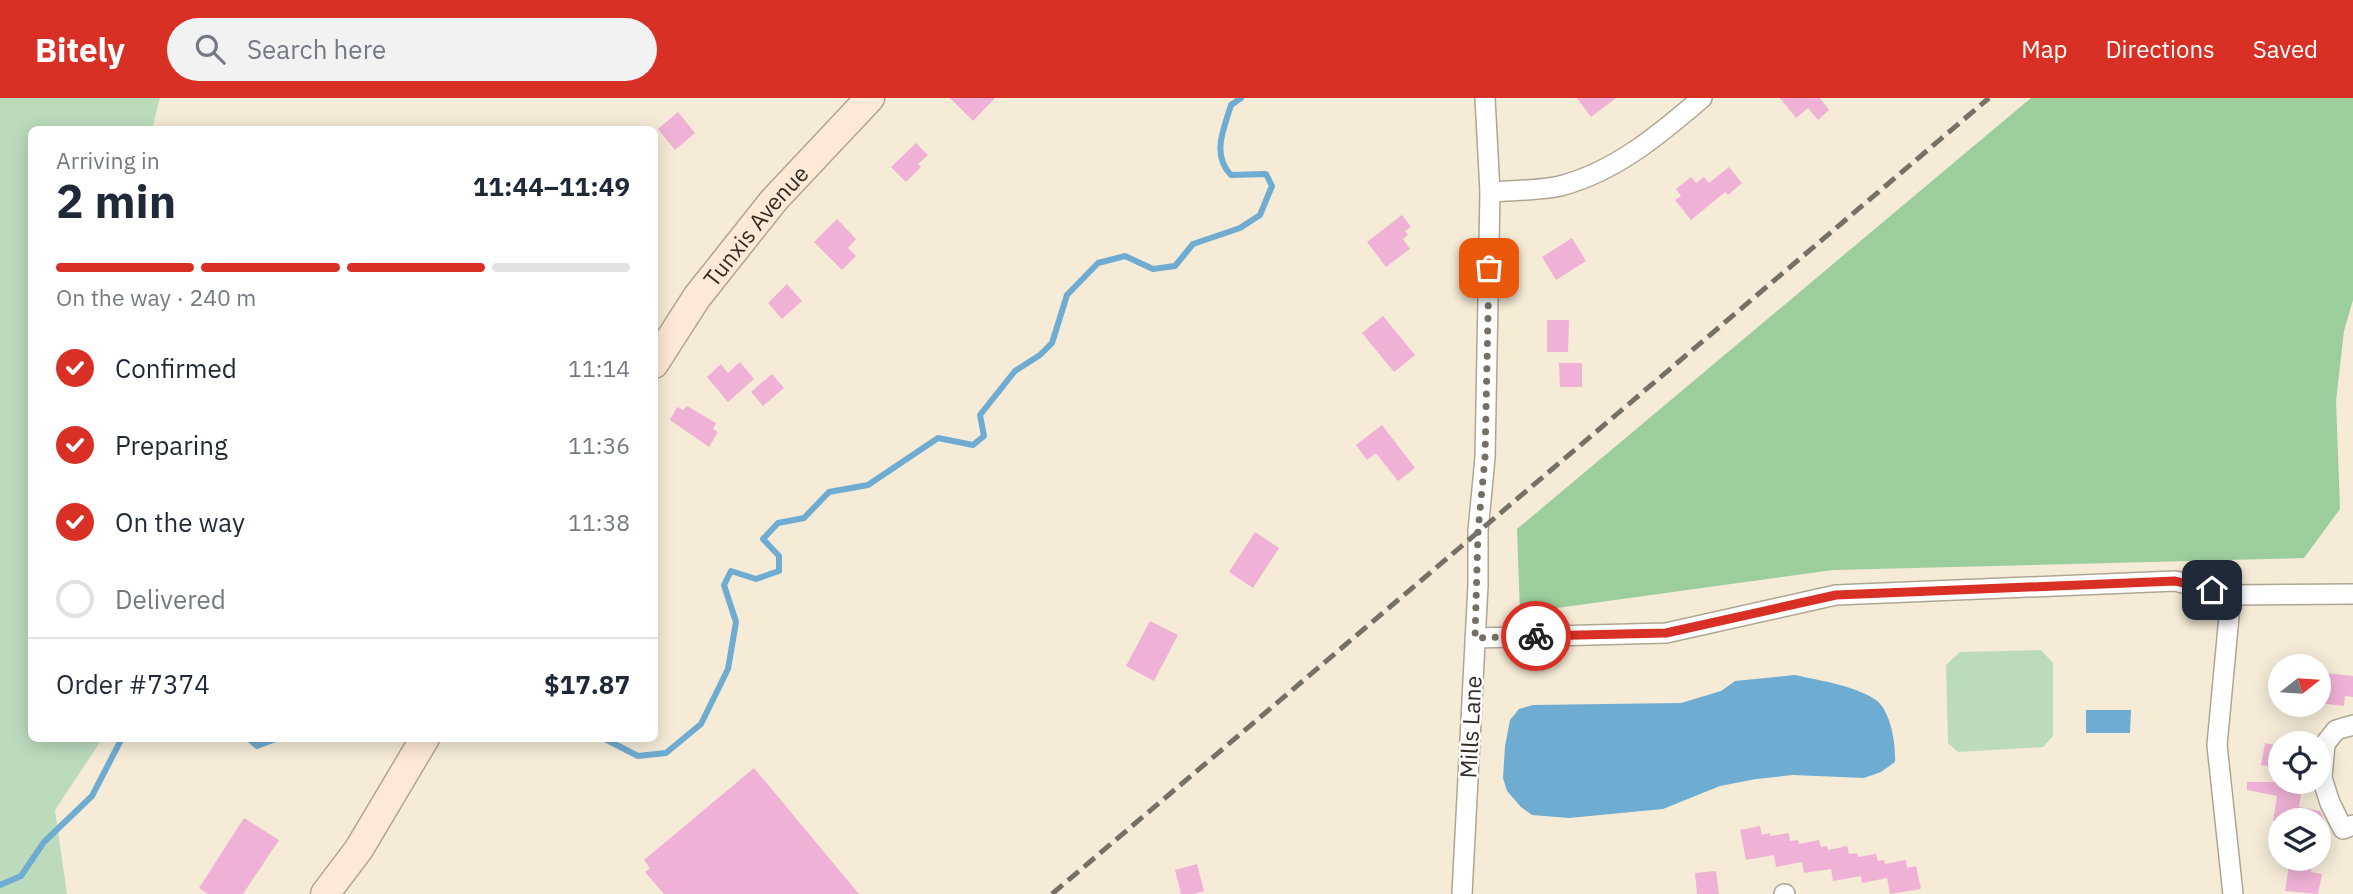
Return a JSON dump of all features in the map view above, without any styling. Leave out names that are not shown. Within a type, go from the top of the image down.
[{"type":"main road","name":"Tunxis Avenue","points":[[658,358],[697,297],[774,200],[870,98]]},
{"type":"main road","points":[[325,894],[359,849],[423,742]]},
{"type":"street","name":"Mills Lane","points":[[1462,894],[1478,531],[1485,458],[1490,192],[1485,98]]},
{"type":"street","points":[[1490,192],[1559,186],[1608,169],[1663,131],[1702,98]]},
{"type":"street","points":[[1475,638],[1666,633],[1836,595],[2175,581],[2231,595],[2353,594]]},
{"type":"street","points":[[2231,595],[2217,745],[2234,894]]},
{"type":"street","points":[[2353,725],[2336,730],[2325,744],[2322,778],[2330,803],[2343,829],[2353,825]]},
{"type":"green space","points":[[0,98],[160,98],[153,126],[28,126],[28,742],[100,742],[55,810],[67,894],[0,894]]},
{"type":"green space","points":[[2031,98],[2353,98],[2353,300],[2344,331],[2336,401],[2340,509],[2304,558],[1833,570],[1520,613],[1517,529]]},
{"type":"green space","points":[[2041,650],[2053,663],[2053,736],[2043,747],[1958,752],[1948,743],[1946,665],[1960,652]]},
{"type":"water","points":[[1795,675],[1847,687],[1876,700],[1889,720],[1895,747],[1895,762],[1881,772],[1864,778],[1793,775],[1756,779],[1720,786],[1663,809],[1569,818],[1532,815],[1507,791],[1503,778],[1505,746],[1510,720],[1519,709],[1533,705],[1681,703],[1721,691],[1735,681]]},
{"type":"water","points":[[2086,710],[2131,710],[2130,733],[2086,733]]},
{"type":"building","points":[[950,98],[995,98],[973,121]]},
{"type":"building","points":[[1577,98],[1616,98],[1591,117]]},
{"type":"building","points":[[1780,98],[1820,98],[1829,110],[1818,120],[1808,108],[1796,118]]},
{"type":"building","points":[[678,112],[695,133],[675,150],[658,129]]},
{"type":"building","points":[[916,143],[928,155],[918,164],[921,167],[906,182],[891,167]]},
{"type":"building","points":[[1729,167],[1742,183],[1728,195],[1725,192],[1691,220],[1675,200],[1681,196],[1676,189],[1691,177],[1696,183],[1704,177],[1709,183]]},
{"type":"building","points":[[1402,215],[1411,227],[1405,231],[1408,235],[1403,239],[1410,249],[1386,267],[1367,242]]},
{"type":"building","points":[[837,219],[856,239],[848,248],[856,256],[842,270],[814,242]]},
{"type":"building","points":[[1572,238],[1586,261],[1556,280],[1542,257]]},
{"type":"building","points":[[787,284],[802,301],[782,319],[768,303]]},
{"type":"building","points":[[1383,316],[1415,355],[1394,372],[1362,333]]},
{"type":"building","points":[[1547,320],[1569,320],[1568,352],[1547,352]]},
{"type":"building","points":[[740,362],[754,379],[728,402],[707,377],[721,364],[728,373]]},
{"type":"building","points":[[1559,363],[1582,363],[1582,387],[1560,387]]},
{"type":"building","points":[[772,374],[784,388],[763,406],[751,392]]},
{"type":"building","points":[[687,406],[716,423],[713,429],[718,432],[709,447],[670,420],[677,407],[683,410]]},
{"type":"building","points":[[1382,425],[1415,468],[1398,481],[1376,453],[1367,460],[1356,445]]},
{"type":"building","points":[[1255,532],[1279,548],[1253,588],[1229,572]]},
{"type":"building","points":[[1150,621],[1178,635],[1154,681],[1126,666]]},
{"type":"building","points":[[2331,674],[2353,676],[2353,697],[2345,696],[2344,706],[2331,704]]},
{"type":"building","points":[[2265,743],[2268,744],[2268,766],[2261,765]]},
{"type":"building","points":[[754,768],[859,894],[664,894],[645,872],[650,868],[644,860]]},
{"type":"building","points":[[2247,782],[2268,782],[2268,794],[2301,794],[2299,807],[2304,808],[2275,808],[2277,796],[2247,790]]},
{"type":"building","points":[[244,818],[279,840],[243,894],[208,894],[199,888]]},
{"type":"building","points":[[1760,826],[1762,835],[1789,833],[1790,841],[1798,840],[1799,844],[1819,840],[1821,847],[1827,846],[1828,850],[1847,846],[1849,854],[1857,853],[1858,857],[1876,854],[1878,861],[1884,860],[1885,864],[1906,860],[1907,868],[1916,866],[1921,889],[1890,894],[1887,878],[1862,883],[1861,876],[1833,881],[1831,869],[1804,873],[1802,862],[1776,867],[1774,855],[1746,860],[1740,830]]},
{"type":"building","points":[[1197,864],[1204,891],[1181,894],[1175,870]]},
{"type":"building","points":[[1716,871],[1719,894],[1697,894],[1695,873]]},
{"type":"building","points":[[2288,871],[2322,874],[2318,894],[2285,891]]},
{"type":"waterway","points":[[611,742],[638,756],[666,753],[701,724],[728,669],[736,622],[724,585],[731,571],[756,579],[779,571],[779,556],[763,539],[778,523],[804,518],[829,492],[868,485],[938,438],[973,445],[984,436],[980,415],[1015,371],[1040,355],[1052,343],[1067,295],[1098,263],[1125,256],[1153,269],[1175,266],[1193,244],[1240,228],[1260,215],[1272,186],[1266,174],[1231,175],[1225,167],[1220,150],[1231,105],[1241,98]]},
{"type":"waterway","points":[[0,885],[21,876],[44,842],[92,796],[120,742]]},
{"type":"waterway","points":[[252,742],[257,746],[268,742]]},
{"type":"railway","points":[[1052,894],[1989,98]]},
{"type":"way so far","points":[[1489,268],[1485,458],[1478,531],[1475,638],[1536,636]]},
{"type":"route","points":[[1536,636],[1666,633],[1836,595],[2175,581],[2212,590]]}]
